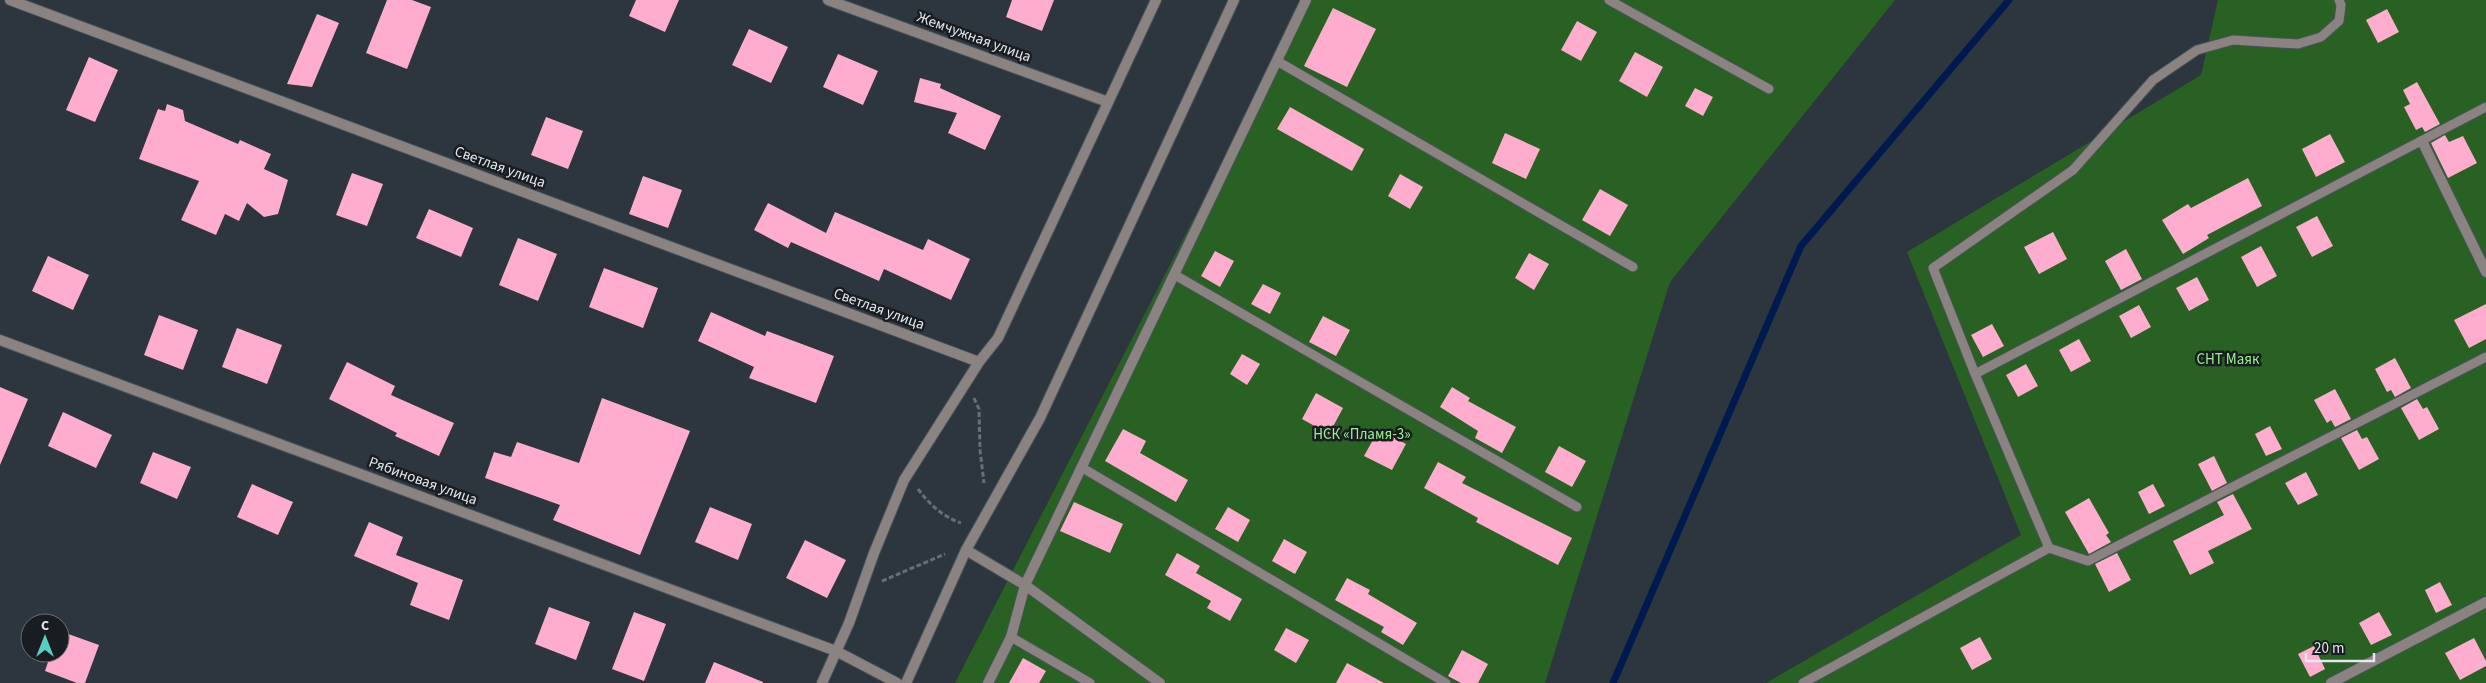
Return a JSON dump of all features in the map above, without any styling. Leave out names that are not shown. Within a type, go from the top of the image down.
[{"type":"street","name":"Светлая улица","points":[[10,0],[979,362]]},
{"type":"street","name":"Жемчужная улица","points":[[828,0],[1108,102]]},
{"type":"street","points":[[822,683],[908,474],[979,362],[998,338],[1156,0]]},
{"type":"street","points":[[906,683],[966,550],[1040,418],[1234,0]]},
{"type":"street","points":[[988,683],[1011,637],[1025,586],[1306,0]]},
{"type":"street","points":[[2422,141],[2486,272]]},
{"type":"street","name":"Рябиновая улица","points":[[0,340],[836,651],[897,683]]},
{"type":"street","points":[[966,550],[1025,586],[1160,683]]},
{"type":"street","points":[[2331,683],[2486,602]]},
{"type":"lane","points":[[1609,0],[1769,89]]},
{"type":"lane","points":[[2049,548],[1974,374],[1933,268],[2072,170],[2153,80],[2198,50],[2233,40],[2298,44],[2321,37],[2339,21],[2341,5],[2339,0]]},
{"type":"lane","points":[[1278,61],[1634,267]]},
{"type":"lane","points":[[1974,374],[2486,107]]},
{"type":"lane","points":[[1175,275],[1578,506]]},
{"type":"lane","points":[[1803,683],[2049,548],[2088,561],[2486,357]]},
{"type":"lane","points":[[1081,467],[1446,683]]},
{"type":"lane","points":[[1011,637],[1090,683]]},
{"type":"path","points":[[967,381],[979,409],[980,450],[984,483],[980,491]]},
{"type":"path","points":[[908,474],[926,500],[950,519],[961,523],[966,515]]},
{"type":"path","points":[[861,590],[946,554]]},
{"type":"green space","name":"НСК «Пламя-3»","points":[[1306,0],[1895,0],[1670,282],[1545,683],[955,683]]},
{"type":"green space","name":"СНТ Маяк","points":[[2218,0],[2486,0],[2486,683],[1766,683],[2021,535],[1907,252],[2201,75]]},
{"type":"building","points":[[387,0],[412,0],[431,7],[407,69],[366,53]]},
{"type":"building","points":[[636,0],[679,0],[665,32],[629,16]]},
{"type":"building","points":[[1012,0],[1054,0],[1042,31],[1006,17]]},
{"type":"building","points":[[1333,8],[1376,29],[1347,87],[1304,66]]},
{"type":"building","points":[[2387,9],[2399,32],[2378,43],[2366,20]]},
{"type":"building","points":[[317,14],[339,23],[312,87],[287,84]]},
{"type":"building","points":[[1577,21],[1597,32],[1581,61],[1561,50]]},
{"type":"building","points":[[749,29],[788,47],[771,83],[732,65]]},
{"type":"building","points":[[1635,52],[1663,67],[1647,97],[1619,81]]},
{"type":"building","points":[[838,54],[878,71],[863,105],[823,87]]},
{"type":"building","points":[[89,57],[118,70],[95,122],[66,110]]},
{"type":"building","points":[[920,78],[941,84],[940,88],[1001,116],[985,150],[948,133],[957,113],[914,102]]},
{"type":"building","points":[[2417,82],[2440,124],[2425,132],[2422,127],[2416,130],[2404,107],[2410,104],[2403,90]]},
{"type":"building","points":[[1695,88],[1713,97],[1703,116],[1685,106]]},
{"type":"building","points":[[167,104],[183,110],[185,121],[238,144],[240,140],[271,154],[264,169],[288,180],[278,214],[264,217],[247,203],[239,221],[225,214],[216,235],[181,220],[199,181],[139,159],[158,109],[165,111]]},
{"type":"building","points":[[1290,107],[1364,149],[1352,171],[1277,129]]},
{"type":"building","points":[[546,117],[583,131],[568,169],[531,155]]},
{"type":"building","points":[[1505,133],[1540,149],[1526,179],[1492,163]]},
{"type":"building","points":[[2330,134],[2345,162],[2316,177],[2302,149]]},
{"type":"building","points":[[2445,135],[2449,142],[2463,136],[2477,163],[2448,178],[2431,143]]},
{"type":"building","points":[[352,173],[383,184],[367,226],[336,215]]},
{"type":"building","points":[[1400,174],[1423,187],[1410,209],[1388,196]]},
{"type":"building","points":[[643,176],[682,190],[668,228],[629,214]]},
{"type":"building","points":[[2248,178],[2262,206],[2207,235],[2209,238],[2183,254],[2162,220],[2188,204],[2191,208]]},
{"type":"building","points":[[1600,189],[1628,205],[1610,236],[1582,220]]},
{"type":"building","points":[[768,203],[826,233],[835,212],[923,250],[928,239],[970,259],[951,300],[884,269],[879,281],[791,242],[788,248],[754,230]]},
{"type":"building","points":[[429,209],[473,228],[461,257],[416,238]]},
{"type":"building","points":[[2317,216],[2333,246],[2312,257],[2296,227]]},
{"type":"building","points":[[2053,232],[2067,259],[2039,274],[2024,247]]},
{"type":"building","points":[[518,238],[557,254],[538,301],[499,285]]},
{"type":"building","points":[[2261,246],[2277,276],[2257,287],[2241,257]]},
{"type":"building","points":[[2126,249],[2142,279],[2121,290],[2105,261]]},
{"type":"building","points":[[1215,251],[1234,261],[1220,287],[1201,276]]},
{"type":"building","points":[[1529,253],[1549,264],[1534,290],[1515,278]]},
{"type":"building","points":[[48,256],[89,275],[73,310],[32,291]]},
{"type":"building","points":[[604,268],[658,288],[643,328],[589,307]]},
{"type":"building","points":[[2197,277],[2209,300],[2189,311],[2176,288]]},
{"type":"building","points":[[1263,284],[1281,293],[1270,314],[1251,304]]},
{"type":"building","points":[[2486,304],[2486,339],[2469,348],[2454,320]]},
{"type":"building","points":[[2139,305],[2151,327],[2131,338],[2119,316]]},
{"type":"building","points":[[711,312],[765,336],[767,331],[834,356],[816,403],[749,378],[754,367],[698,341]]},
{"type":"building","points":[[159,315],[198,330],[183,370],[144,355]]},
{"type":"building","points":[[1323,316],[1350,330],[1336,356],[1309,342]]},
{"type":"building","points":[[1992,324],[2004,346],[1983,357],[1971,335]]},
{"type":"building","points":[[237,328],[282,345],[267,384],[222,367]]},
{"type":"building","points":[[2079,339],[2091,361],[2071,372],[2059,350]]},
{"type":"building","points":[[1242,354],[1260,364],[1247,385],[1230,374]]},
{"type":"building","points":[[2395,358],[2411,388],[2395,397],[2391,390],[2387,392],[2375,369]]},
{"type":"building","points":[[347,362],[395,386],[391,395],[454,423],[439,456],[395,436],[397,433],[329,399]]},
{"type":"building","points":[[2026,364],[2038,386],[2018,397],[2006,375]]},
{"type":"building","points":[[0,387],[28,399],[0,465]]},
{"type":"building","points":[[1452,387],[1470,398],[1468,401],[1516,427],[1502,453],[1475,438],[1478,431],[1440,407]]},
{"type":"building","points":[[2335,389],[2351,419],[2335,427],[2331,420],[2327,423],[2314,400]]},
{"type":"building","points":[[1316,393],[1343,408],[1329,434],[1302,419]]},
{"type":"building","points":[[602,398],[690,431],[640,555],[553,520],[560,505],[485,478],[494,452],[511,457],[517,442],[579,463]]},
{"type":"building","points":[[2417,399],[2423,409],[2427,407],[2439,429],[2419,440],[2401,408]]},
{"type":"building","points":[[63,412],[112,435],[96,468],[48,446]]},
{"type":"building","points":[[2270,426],[2282,449],[2266,456],[2255,434]]},
{"type":"building","points":[[1123,429],[1146,441],[1140,453],[1188,480],[1176,502],[1105,461]]},
{"type":"building","points":[[1379,429],[1406,444],[1392,470],[1364,456]]},
{"type":"building","points":[[2357,430],[2362,439],[2367,437],[2379,459],[2359,470],[2341,438]]},
{"type":"building","points":[[1559,446],[1586,461],[1572,487],[1545,472]]},
{"type":"building","points":[[153,452],[191,467],[177,499],[140,483]]},
{"type":"building","points":[[2214,456],[2227,483],[2212,491],[2198,464]]},
{"type":"building","points":[[1438,462],[1466,477],[1462,483],[1572,538],[1558,565],[1476,522],[1478,518],[1424,488]]},
{"type":"building","points":[[2306,472],[2318,495],[2298,505],[2285,483]]},
{"type":"building","points":[[252,484],[293,502],[278,535],[237,517]]},
{"type":"building","points":[[2153,484],[2165,506],[2149,514],[2138,492]]},
{"type":"building","points":[[2233,494],[2252,529],[2208,551],[2214,563],[2190,575],[2173,541],[2224,515],[2217,502]]},
{"type":"building","points":[[2089,498],[2109,533],[2106,535],[2111,542],[2089,554],[2065,512]]},
{"type":"building","points":[[1074,502],[1123,524],[1110,553],[1060,531]]},
{"type":"building","points":[[710,507],[752,524],[738,560],[695,542]]},
{"type":"building","points":[[1228,507],[1250,520],[1238,542],[1215,529]]},
{"type":"building","points":[[369,522],[403,537],[396,555],[463,580],[449,620],[410,605],[418,583],[354,556]]},
{"type":"building","points":[[1284,539],[1307,552],[1295,574],[1272,561]]},
{"type":"building","points":[[805,540],[846,560],[827,598],[786,578]]},
{"type":"building","points":[[1177,553],[1200,566],[1196,573],[1242,599],[1230,621],[1207,608],[1211,601],[1165,575]]},
{"type":"building","points":[[2117,553],[2131,580],[2109,592],[2095,564]]},
{"type":"building","points":[[1347,578],[1370,590],[1368,594],[1417,623],[1403,645],[1381,632],[1384,627],[1335,600]]},
{"type":"building","points":[[2440,582],[2452,605],[2436,613],[2425,590]]},
{"type":"building","points":[[549,607],[590,622],[576,660],[535,644]]},
{"type":"building","points":[[634,612],[666,624],[644,681],[612,669]]},
{"type":"building","points":[[2379,612],[2392,635],[2371,645],[2359,623]]},
{"type":"building","points":[[1286,628],[1309,640],[1296,663],[1274,650]]},
{"type":"building","points":[[70,635],[99,645],[85,683],[77,683],[45,671],[48,663],[70,663]]},
{"type":"building","points":[[1980,637],[1992,659],[1972,670],[1960,648]]},
{"type":"building","points":[[2474,638],[2486,661],[2486,666],[2460,680],[2445,653]]},
{"type":"building","points":[[2314,646],[2325,669],[2310,677],[2298,654]]},
{"type":"building","points":[[1462,650],[1488,664],[1478,683],[1461,683],[1448,676]]},
{"type":"building","points":[[1023,658],[1046,671],[1039,683],[1009,683]]},
{"type":"building","points":[[714,662],[763,682],[763,683],[705,683]]},
{"type":"building","points":[[1347,663],[1384,683],[1336,683]]},
{"type":"waterway","points":[[1613,683],[1801,246],[2009,0]]}]
